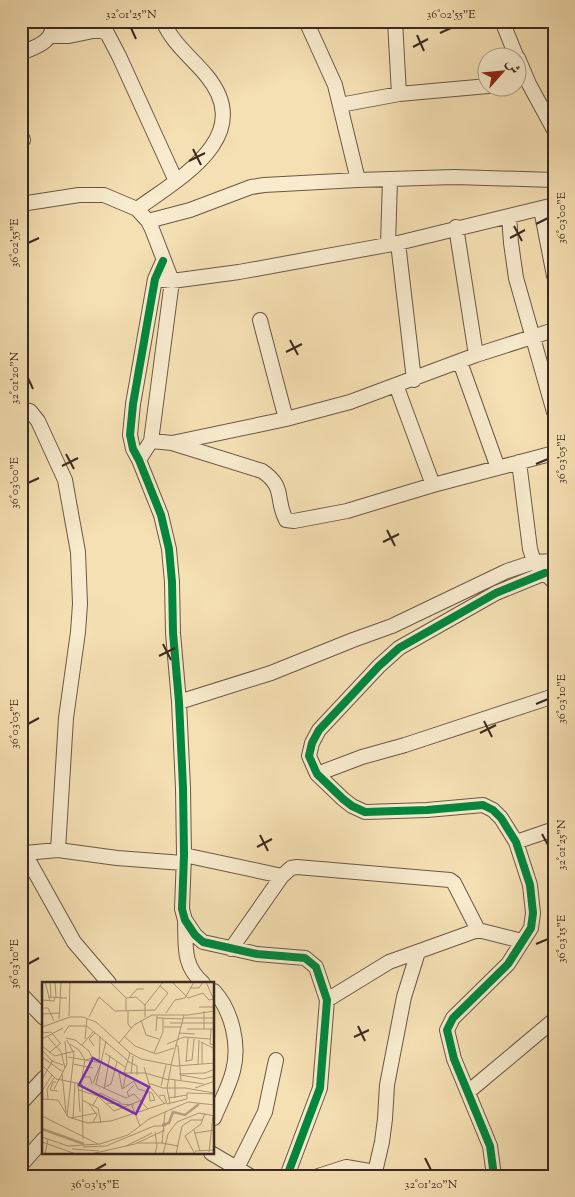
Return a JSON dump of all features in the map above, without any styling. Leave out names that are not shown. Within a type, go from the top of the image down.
[{"type":"street","points":[[21,53],[42,44],[51,36],[52,21]]},
{"type":"street","points":[[137,209],[191,169],[206,154],[219,136],[224,122],[223,108],[214,86],[174,40],[163,21]]},
{"type":"street","points":[[306,21],[335,85],[358,180]]},
{"type":"street","points":[[395,21],[399,94]]},
{"type":"street","points":[[502,21],[514,48]]},
{"type":"street","points":[[51,36],[69,36],[98,30],[107,33],[120,56],[176,180]]},
{"type":"street","points":[[340,105],[399,94],[478,87]]},
{"type":"street","points":[[528,92],[554,130]]},
{"type":"street","points":[[148,221],[190,210],[251,187],[358,180],[454,177],[554,180]]},
{"type":"street","points":[[390,179],[393,244],[414,380]]},
{"type":"street","points":[[21,204],[79,194],[95,194],[113,198],[137,209],[148,221],[172,281],[151,441],[140,460]]},
{"type":"street","points":[[155,279],[172,281],[239,272],[393,244],[456,227],[547,207],[554,276]]},
{"type":"street","points":[[509,216],[516,278],[554,412]]},
{"type":"street","points":[[456,227],[476,356]]},
{"type":"street","points":[[164,262],[155,279],[133,404],[130,435],[133,449],[140,460],[161,515],[169,549],[179,702],[184,859],[182,909],[185,920],[186,956],[189,967],[202,982]]},
{"type":"street","points":[[260,320],[286,420]]},
{"type":"street","points":[[172,443],[286,420],[350,402],[531,336],[554,330]]},
{"type":"street","points":[[460,362],[498,468]]},
{"type":"street","points":[[396,385],[433,485]]},
{"type":"street","points":[[21,409],[30,411],[38,421],[65,480],[78,552],[80,604],[66,718],[58,850]]},
{"type":"street","points":[[151,441],[172,443],[262,471],[271,477],[278,486],[283,515],[286,520],[304,520],[347,511],[433,485],[554,453]]},
{"type":"street","points":[[494,1176],[490,1146],[454,1058],[448,1030],[453,1018],[508,964],[531,928],[533,913],[530,885],[516,842],[501,818],[493,810],[483,805],[427,810],[365,812],[343,799],[317,774],[309,756],[312,743],[319,730],[379,666],[399,648],[496,593],[549,577],[534,562],[530,549],[519,462]]},
{"type":"street","points":[[179,702],[271,673],[392,626],[507,571],[534,562],[554,561]]},
{"type":"street","points":[[317,774],[362,757],[405,745],[554,696]]},
{"type":"street","points":[[516,842],[554,829]]},
{"type":"street","points":[[108,982],[74,942],[23,850],[58,850],[117,858],[184,859],[282,876]]},
{"type":"street","points":[[231,949],[282,876],[291,868],[297,867],[450,880],[454,883],[478,930]]},
{"type":"street","points":[[185,920],[203,942],[257,954],[306,958],[316,967],[327,1000],[320,1088],[287,1176]]},
{"type":"street","points":[[327,1000],[389,962],[478,930],[522,941]]},
{"type":"street","points":[[318,1176],[346,1166],[376,1174],[384,1126],[387,1085],[404,997],[418,952]]},
{"type":"street","points":[[215,992],[226,1008],[232,1025],[235,1061],[232,1074],[215,1116]]},
{"type":"street","points":[[23,1000],[42,1016]]},
{"type":"street","points":[[468,1092],[552,1026]]},
{"type":"street","points":[[235,1172],[265,1112],[276,1060]]},
{"type":"street","points":[[21,1103],[42,1080]]},
{"type":"street","points":[[21,1166],[42,1141]]},
{"type":"street","points":[[212,1154],[235,1172],[250,1176]]},
{"type":"cycle path","points":[[163,261],[155,279],[133,404],[130,435],[133,449],[161,515],[169,549],[183,788],[184,855],[182,909],[185,920],[195,935],[203,942],[257,954],[305,958],[316,967],[327,1000],[320,1088],[287,1176]]},
{"type":"cycle path","points":[[494,1176],[490,1146],[454,1059],[447,1030],[453,1018],[508,964],[531,928],[533,913],[530,885],[516,842],[501,818],[493,810],[483,805],[427,810],[365,812],[343,799],[317,774],[309,756],[312,743],[319,730],[379,666],[399,648],[496,593],[545,573]]}]
